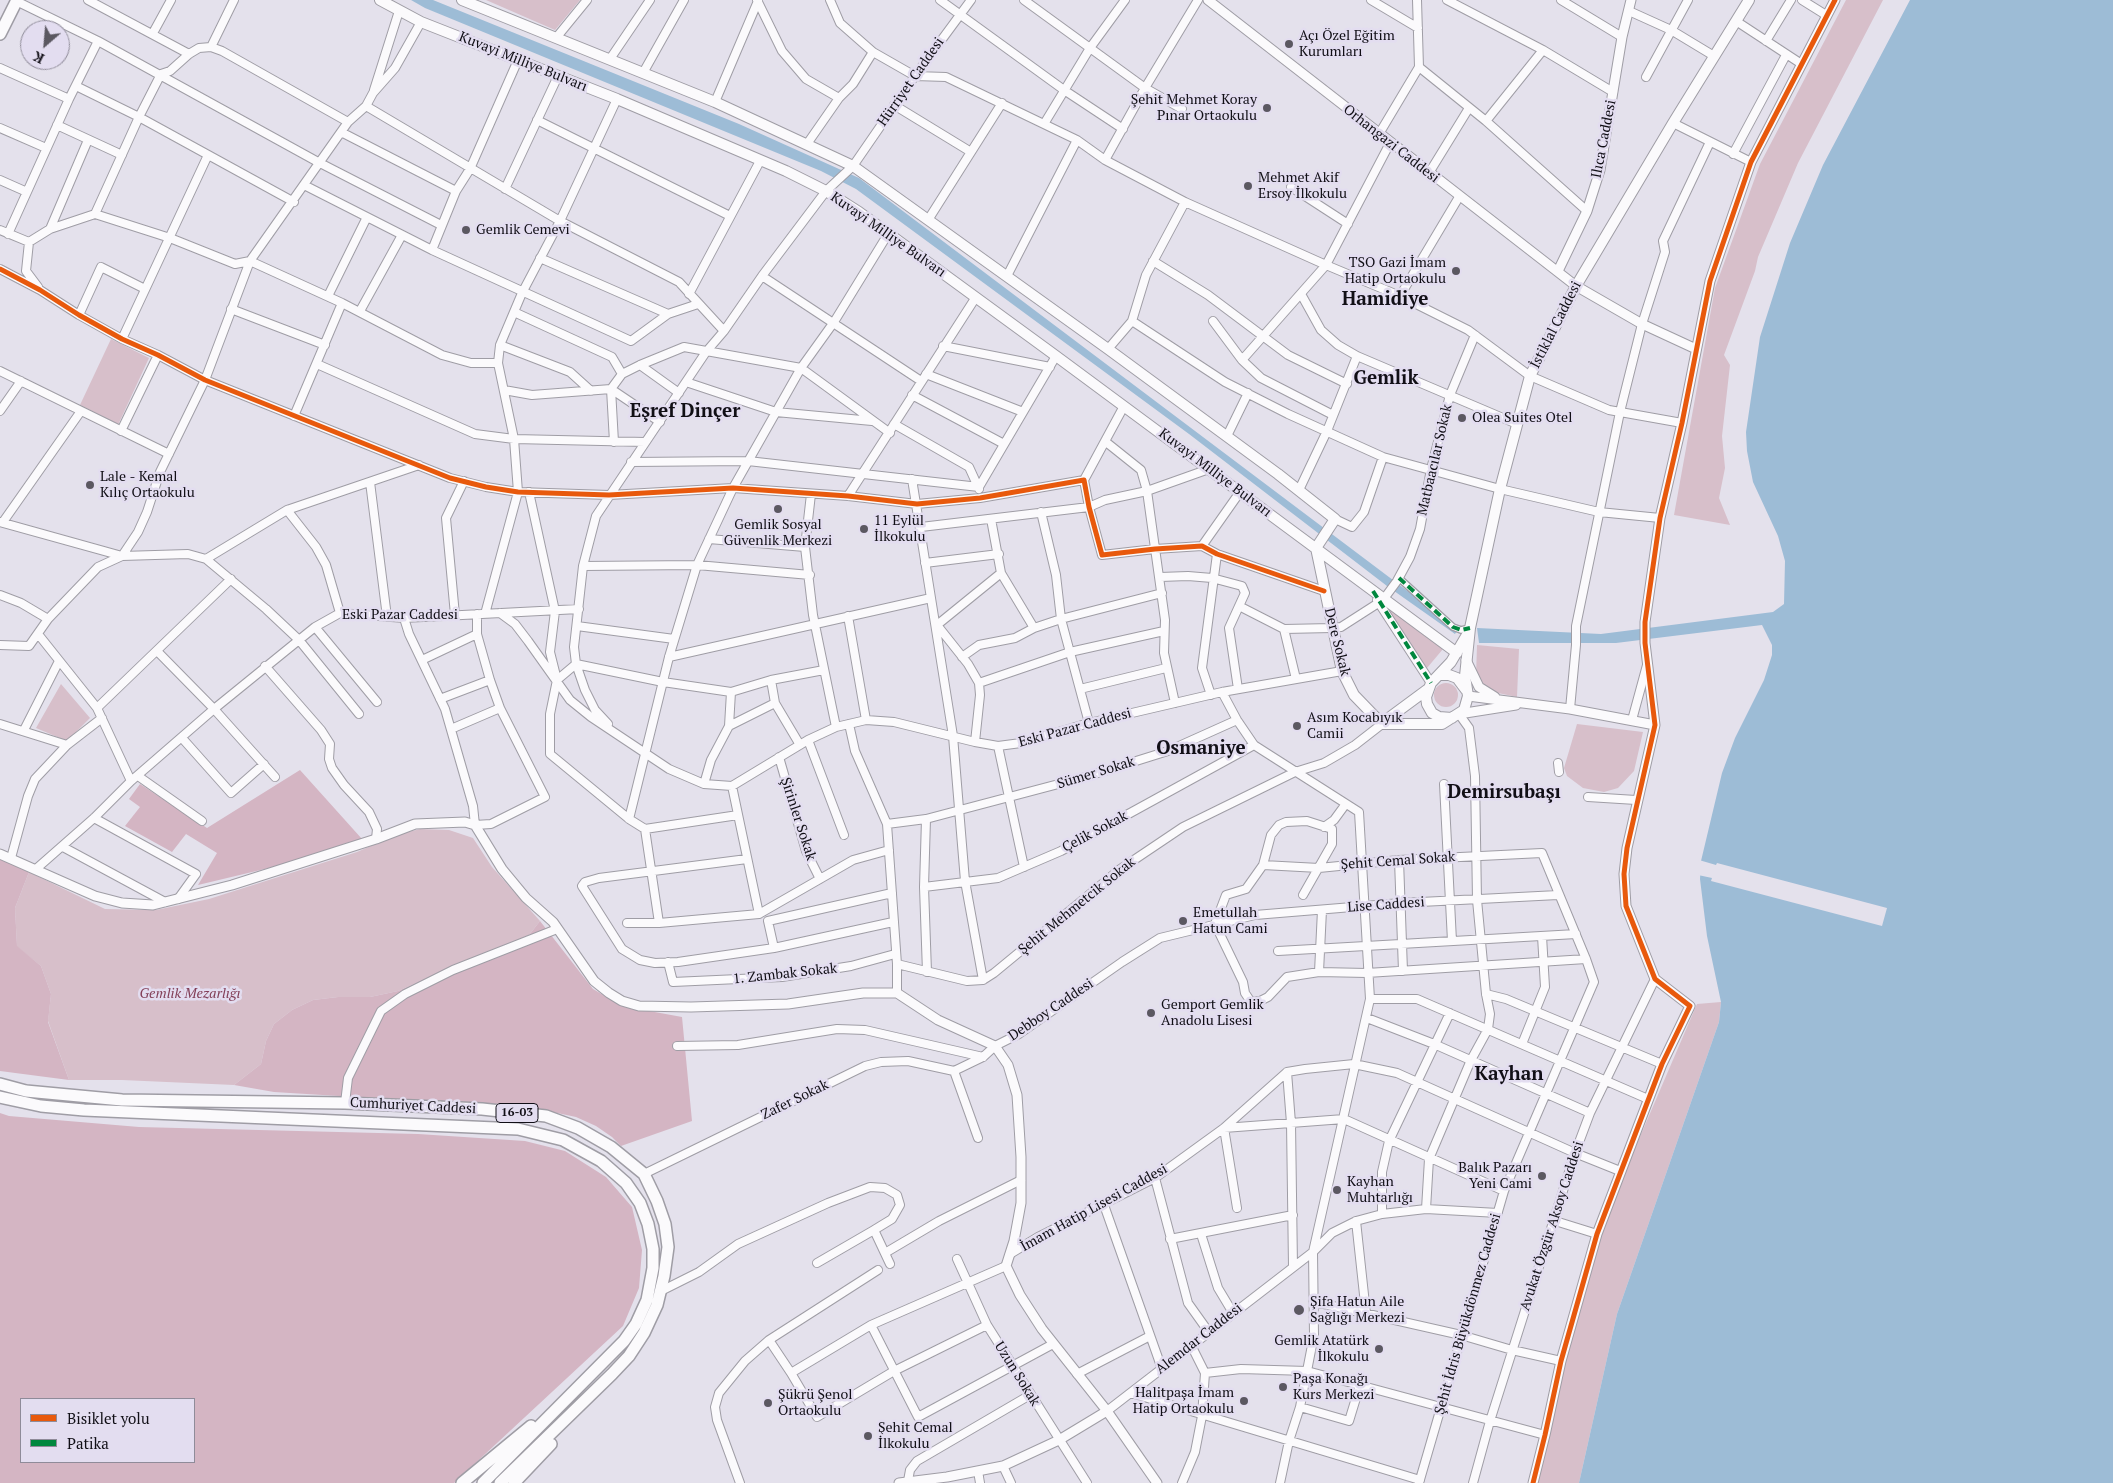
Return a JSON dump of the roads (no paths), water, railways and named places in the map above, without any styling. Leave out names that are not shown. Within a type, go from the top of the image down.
[{"type":"main road","points":[[0,34],[16,0]]},
{"type":"main road","name":"Kuvayi Milliye Bulvarı","points":[[380,0],[421,22],[617,99],[826,191],[976,297],[1240,492],[1319,544],[1373,591],[1389,591],[1457,653]]},
{"type":"main road","points":[[462,0],[715,102],[853,166],[1108,349],[1299,490],[1333,523],[1319,544]]},
{"type":"main road","name":"İstiklal Caddesi","points":[[1467,693],[1466,660],[1468,637],[1500,489],[1530,376],[1576,286],[1672,123],[1749,0]]},
{"type":"main road","name":"Dere Sokak","points":[[1319,544],[1324,591],[1342,671],[1354,695],[1382,724]]},
{"type":"main road","points":[[1382,724],[1432,682],[1468,637]]},
{"type":"main road","points":[[1382,724],[1442,724],[1459,714],[1467,703],[1467,693],[1457,678],[1449,675],[1432,682]]},
{"type":"main road","points":[[1432,682],[1427,704],[1432,713],[1446,718],[1459,714]]},
{"type":"main road","name":"Cumhuriyet Caddesi","points":[[0,1084],[26,1091],[122,1100],[345,1103],[482,1109],[546,1116],[578,1128],[612,1147],[644,1174],[657,1201],[665,1224],[668,1247],[657,1305],[644,1333],[629,1356],[500,1483]]},
{"type":"main road","name":"Cumhuriyet Caddesi","points":[[0,1097],[41,1106],[84,1110],[518,1129],[563,1140],[602,1161],[626,1183],[640,1203],[648,1224],[653,1249],[647,1300],[636,1324],[624,1341],[483,1483]]},
{"type":"main road","points":[[462,1483],[579,1387]]},
{"type":"main road","points":[[514,1483],[552,1443],[590,1396]]},
{"type":"street","points":[[16,0],[161,74],[318,162],[442,225]]},
{"type":"street","points":[[88,0],[103,3],[189,54]]},
{"type":"street","points":[[153,33],[171,0]]},
{"type":"street","points":[[211,46],[234,0]]},
{"type":"street","points":[[556,38],[587,0]]},
{"type":"street","points":[[610,59],[650,0]]},
{"type":"street","points":[[643,73],[684,0]]},
{"type":"street","points":[[830,0],[840,23],[873,52],[915,76],[946,77],[1077,140],[1105,160],[1185,202],[1400,296],[1475,335],[1530,376],[1609,410],[1682,423]]},
{"type":"street","points":[[940,0],[1064,90],[1123,129]]},
{"type":"street","name":"Hürriyet Caddesi","points":[[616,733],[595,710],[585,690],[576,664],[574,647],[583,566],[596,516],[706,352],[724,331],[762,276],[826,191],[853,166],[894,105],[971,0]]},
{"type":"street","points":[[1024,0],[1145,88],[1182,109]]},
{"type":"street","points":[[1044,124],[1090,48],[1125,0]]},
{"type":"street","points":[[1105,160],[1145,88],[1198,0]]},
{"type":"street","name":"Orhangazi Caddesi","points":[[1208,0],[1390,144],[1576,286],[1642,324],[1696,348]]},
{"type":"street","points":[[1371,0],[1418,28]]},
{"type":"street","points":[[1379,134],[1419,67],[1417,0]]},
{"type":"street","points":[[1447,0],[1543,50],[1613,92]]},
{"type":"street","points":[[1562,0],[1622,37]]},
{"type":"street","name":"Ilıca Caddesi","points":[[1558,271],[1587,211],[1600,170],[1622,37],[1630,11],[1631,0]]},
{"type":"street","points":[[1646,77],[1688,0]]},
{"type":"street","points":[[1766,41],[1791,0]]},
{"type":"street","points":[[1802,0],[1826,15]]},
{"type":"street","points":[[1532,1483],[1546,1435],[1561,1361],[1597,1234],[1662,1064],[1690,1006],[1655,979],[1626,906],[1624,874],[1636,800],[1655,725],[1645,643],[1645,622],[1660,518],[1682,423],[1710,281],[1750,162],[1834,0]]},
{"type":"street","points":[[758,1],[767,22],[788,58],[806,79],[839,98]]},
{"type":"street","points":[[715,102],[758,1]]},
{"type":"street","points":[[0,645],[28,646],[48,618],[98,567],[122,556],[138,532],[148,512],[160,472],[204,380],[250,261],[294,202],[318,162],[348,122],[366,106],[373,93],[399,11]]},
{"type":"street","points":[[1630,11],[1671,30],[1714,56]]},
{"type":"street","points":[[1736,21],[1800,63]]},
{"type":"street","points":[[373,93],[395,68],[421,22]]},
{"type":"street","points":[[8,234],[46,148],[98,41]]},
{"type":"street","points":[[94,214],[161,74],[170,71],[189,54],[199,48],[211,46],[348,122]]},
{"type":"street","points":[[1486,121],[1543,50]]},
{"type":"street","points":[[807,144],[839,98],[853,84],[873,52]]},
{"type":"street","points":[[1733,154],[1786,55]]},
{"type":"street","points":[[432,250],[456,191],[470,169],[518,60]]},
{"type":"street","points":[[1419,67],[1486,121],[1587,211]]},
{"type":"street","points":[[0,68],[69,100]]},
{"type":"street","points":[[505,189],[558,76]]},
{"type":"street","points":[[76,86],[139,117],[294,202]]},
{"type":"street","points":[[0,854],[94,896],[113,901],[153,905],[232,885],[376,839],[415,824],[464,822],[475,825],[491,824],[545,797],[500,708],[490,680],[478,634],[481,614],[518,492],[514,439],[498,363],[500,345],[522,293],[560,221],[617,99]]},
{"type":"street","points":[[928,220],[1002,103]]},
{"type":"street","points":[[894,105],[971,152]]},
{"type":"street","points":[[366,106],[560,221],[679,282],[724,331]]},
{"type":"street","points":[[1429,173],[1469,108]]},
{"type":"street","points":[[537,120],[730,216]]},
{"type":"street","points":[[1672,123],[1750,162]]},
{"type":"street","points":[[57,126],[122,155]]},
{"type":"street","points":[[0,128],[46,148]]},
{"type":"street","points":[[342,132],[456,191]]},
{"type":"street","points":[[50,229],[88,140]]},
{"type":"street","points":[[1006,276],[1077,140]]},
{"type":"street","points":[[1570,709],[1576,626],[1620,412],[1642,324],[1665,252],[1663,241],[1710,142]]},
{"type":"street","points":[[1242,360],[1326,265],[1390,144]]},
{"type":"street","points":[[122,339],[208,154]]},
{"type":"street","points":[[689,294],[760,161]]},
{"type":"street","points":[[0,180],[27,192]]},
{"type":"street","points":[[304,185],[522,293],[631,341],[668,314],[698,304]]},
{"type":"street","points":[[1291,187],[1348,224]]},
{"type":"street","points":[[1400,296],[1459,197]]},
{"type":"street","points":[[1108,349],[1132,321],[1146,275],[1185,202]]},
{"type":"street","points":[[29,242],[50,229],[94,214],[170,238],[235,264],[250,261],[342,302],[442,355],[472,363],[498,363]]},
{"type":"street","points":[[328,296],[367,217]]},
{"type":"street","points":[[0,230],[29,242]]},
{"type":"street","points":[[629,819],[669,657],[696,566],[733,488],[801,368],[834,322],[888,234]]},
{"type":"street","points":[[360,311],[402,235]]},
{"type":"street","points":[[29,242],[26,271],[40,290]]},
{"type":"street","points":[[540,258],[668,314]]},
{"type":"street","points":[[1153,262],[1208,295],[1288,355],[1347,384]]},
{"type":"street","points":[[78,315],[101,267],[145,289]]},
{"type":"street","points":[[0,268],[40,290],[78,315],[204,380],[419,465],[464,481],[518,492],[609,495],[733,488],[848,496],[917,504],[980,498],[1084,480]]},
{"type":"street","points":[[762,276],[921,381]]},
{"type":"street","points":[[1301,294],[1321,330],[1338,345],[1357,356],[1517,424]]},
{"type":"street","points":[[848,496],[976,297]]},
{"type":"street","points":[[294,416],[342,302]]},
{"type":"street","points":[[232,308],[325,345]]},
{"type":"street","points":[[514,312],[612,357],[622,374]]},
{"type":"street","points":[[1132,321],[1226,382],[1248,394],[1383,457],[1500,489],[1599,512],[1660,518]]},
{"type":"street","points":[[1213,321],[1242,360],[1261,378],[1333,415]]},
{"type":"street","name":"Matbaacılar Sokak","points":[[1389,591],[1410,557],[1420,529],[1431,469],[1450,395],[1475,335]]},
{"type":"street","points":[[500,345],[570,372],[591,391]]},
{"type":"street","points":[[943,346],[1050,366]]},
{"type":"street","points":[[614,442],[611,390],[622,374],[684,347],[801,368],[890,433]]},
{"type":"street","points":[[121,431],[158,355]]},
{"type":"street","points":[[979,487],[1056,356]]},
{"type":"street","points":[[1299,490],[1327,431],[1357,356]]},
{"type":"street","points":[[317,364],[474,434],[514,439],[645,442]]},
{"type":"street","points":[[640,365],[679,393]]},
{"type":"street","points":[[0,371],[169,454]]},
{"type":"street","points":[[926,374],[1023,412]]},
{"type":"street","points":[[0,411],[21,381]]},
{"type":"street","points":[[686,382],[776,412],[874,421]]},
{"type":"street","points":[[504,390],[532,396],[611,390],[660,422]]},
{"type":"street","points":[[1227,436],[1248,394]]},
{"type":"street","points":[[912,395],[1004,444]]},
{"type":"street","points":[[1124,406],[1084,480],[1102,555],[1202,546],[1217,554],[1324,591]]},
{"type":"street","points":[[82,411],[1,522],[122,556],[188,554],[206,559],[266,609],[299,640],[359,714]]},
{"type":"street","points":[[894,424],[969,467],[979,487],[980,498]]},
{"type":"street","points":[[1106,442],[1141,470],[1148,491],[1162,593],[1166,668],[1175,703]]},
{"type":"street","points":[[1333,523],[1352,526],[1364,512],[1383,457]]},
{"type":"street","points":[[631,462],[748,461],[979,487]]},
{"type":"street","points":[[206,559],[287,510],[419,465]]},
{"type":"street","points":[[921,527],[1089,507],[1105,500],[1148,491],[1209,469]]},
{"type":"street","points":[[897,964],[967,981],[983,980],[965,881],[953,736],[937,625],[912,479]]},
{"type":"street","points":[[454,615],[446,518],[464,481]]},
{"type":"street","points":[[370,482],[387,616]]},
{"type":"street","points":[[529,492],[555,611],[550,652],[557,680],[550,714],[550,754],[629,819],[645,829],[738,815]]},
{"type":"street","points":[[1202,546],[1240,492]]},
{"type":"street","points":[[811,494],[805,547],[815,623],[836,727]]},
{"type":"street","points":[[287,510],[316,547],[326,565],[340,613]]},
{"type":"street","points":[[1041,512],[1056,576],[1062,619],[1089,722]]},
{"type":"street","points":[[991,518],[1001,573],[1034,628]]},
{"type":"street","points":[[709,539],[805,547]]},
{"type":"street","points":[[925,563],[999,554]]},
{"type":"street","points":[[1211,695],[1202,668],[1212,578],[1217,554]]},
{"type":"street","points":[[583,566],[696,566],[810,575]]},
{"type":"street","points":[[937,625],[1001,573]]},
{"type":"street","points":[[1160,577],[1188,576],[1212,578],[1242,586],[1245,593],[1228,628],[1238,689]]},
{"type":"street","points":[[97,708],[231,580]]},
{"type":"street","points":[[1239,606],[1284,629],[1332,628],[1341,627],[1389,591]]},
{"type":"street","points":[[1389,591],[1462,630],[1468,637]]},
{"type":"street","points":[[1389,591],[1432,682]]},
{"type":"street","points":[[962,657],[979,645],[1015,638],[1034,628],[1062,619],[1162,593]]},
{"type":"street","points":[[0,595],[21,603],[48,618]]},
{"type":"street","points":[[669,657],[931,598]]},
{"type":"street","name":"Eski Pazar Caddesi","points":[[36,870],[63,847],[134,779],[214,709],[315,627],[340,613],[404,618],[578,609]]},
{"type":"street","points":[[500,613],[514,624],[570,700],[669,769],[704,784],[732,786],[759,914]]},
{"type":"street","points":[[848,616],[866,720]]},
{"type":"street","points":[[404,618],[409,634],[440,699],[451,729],[474,806],[475,825],[502,869],[526,898],[553,922],[594,981],[615,997],[639,1006],[691,1007],[788,1004],[863,993],[897,993],[938,1020],[995,1046],[1008,1065],[1017,1095],[1022,1203],[1006,1266],[1020,1296],[1054,1344],[1107,1411],[1157,1483]]},
{"type":"street","points":[[937,625],[979,683],[980,695],[975,742]]},
{"type":"street","points":[[576,626],[674,639]]},
{"type":"street","points":[[315,627],[377,702]]},
{"type":"street","points":[[1284,629],[1296,679]]},
{"type":"street","points":[[979,683],[1070,652],[1164,632]]},
{"type":"street","points":[[38,634],[97,708],[134,779],[202,821]]},
{"type":"street","points":[[422,660],[478,634]]},
{"type":"street","points":[[157,652],[214,709],[275,777]]},
{"type":"street","points":[[1466,660],[1479,687],[1489,695],[1502,700]]},
{"type":"street","points":[[24,730],[59,661]]},
{"type":"street","points":[[1632,720],[1647,663]]},
{"type":"street","points":[[557,680],[576,664],[663,682],[730,692],[771,680],[824,670]]},
{"type":"street","points":[[265,666],[322,730],[330,744],[329,759],[332,768],[344,785],[369,812],[377,829],[376,839]]},
{"type":"street","points":[[1080,689],[1166,668]]},
{"type":"street","name":"Eski Pazar Caddesi","points":[[732,786],[808,740],[836,727],[866,720],[894,722],[998,746],[1021,743],[1089,722],[1222,692],[1342,671]]},
{"type":"street","points":[[440,699],[490,680]]},
{"type":"street","points":[[771,680],[775,703],[800,745]]},
{"type":"street","points":[[704,784],[711,760],[729,726],[730,692]]},
{"type":"street","points":[[1222,692],[1237,720],[1254,745],[1359,812],[1370,999],[1313,1252],[1314,1335],[1300,1407],[1289,1441],[1280,1483]]},
{"type":"street","points":[[1467,693],[1523,704],[1570,709],[1655,725]]},
{"type":"street","points":[[729,726],[775,703]]},
{"type":"street","points":[[1426,1209],[1429,1158],[1471,1060],[1488,1029],[1490,1014],[1486,994],[1476,900],[1475,776],[1469,728],[1459,714],[1523,704]]},
{"type":"street","points":[[451,729],[500,708]]},
{"type":"street","points":[[11,858],[33,783],[38,774],[67,745],[102,718]]},
{"type":"street","name":"Sümer Sokak","points":[[886,824],[926,819],[1085,777],[1168,751],[1237,720]]},
{"type":"street","points":[[0,724],[67,745]]},
{"type":"street","points":[[849,724],[855,751],[886,824],[897,964],[897,993]]},
{"type":"street","name":"Şehit Mehmetcik Sokak","points":[[983,980],[1127,864],[1183,827],[1296,772],[1324,763],[1348,750],[1382,724]]},
{"type":"street","points":[[182,738],[232,793],[264,764]]},
{"type":"street","points":[[808,740],[844,835]]},
{"type":"street","name":"Çelik Sokak","points":[[924,887],[998,878],[1024,867],[1061,851],[1254,745]]},
{"type":"street","points":[[998,746],[1024,867]]},
{"type":"street","name":"Şirinler Sokak","points":[[779,757],[806,851],[820,879]]},
{"type":"street","points":[[1558,763],[1559,772]]},
{"type":"street","points":[[1444,784],[1446,857],[1452,941]]},
{"type":"street","points":[[1588,797],[1636,800]]},
{"type":"street","points":[[1324,827],[1334,820],[1346,805]]},
{"type":"street","points":[[94,818],[196,874],[178,898]]},
{"type":"street","points":[[926,819],[924,887],[927,972]]},
{"type":"street","points":[[1303,895],[1332,844],[1332,830],[1307,821],[1286,822],[1279,824],[1271,835],[1263,865],[1246,889],[1226,895],[1215,924],[1243,982],[1245,993],[1251,1002],[1260,1001],[1268,997],[1287,976],[1320,972],[1368,974],[1586,959],[1558,895]]},
{"type":"street","points":[[645,829],[659,923]]},
{"type":"street","points":[[63,847],[165,902]]},
{"type":"street","points":[[627,923],[659,923],[759,914],[853,860],[889,850]]},
{"type":"street","name":"Şehit Cemal Sokak","points":[[1263,865],[1319,868],[1399,860],[1542,853],[1558,895]]},
{"type":"street","points":[[747,859],[600,878],[585,882],[582,886],[622,949],[640,960],[655,963],[774,948],[893,922]]},
{"type":"street","points":[[1399,860],[1403,971]]},
{"type":"street","points":[[774,948],[768,921],[892,893]]},
{"type":"street","name":"Lise Caddesi","points":[[1215,924],[1255,915],[1363,905],[1558,895]]},
{"type":"street","points":[[1320,972],[1322,910]]},
{"type":"street","name":"Debboy Caddesi","points":[[954,1071],[1019,1034],[1122,962],[1160,938],[1215,924]]},
{"type":"street","points":[[345,1103],[348,1078],[381,1011],[405,994],[453,970],[557,929]]},
{"type":"street","points":[[1278,951],[1576,934]]},
{"type":"street","points":[[1522,1044],[1545,987],[1542,936]]},
{"type":"street","name":"1. Zambak Sokak","points":[[668,962],[673,982],[782,977],[851,966],[895,954]]},
{"type":"street","name":"Şehit İdris Büyükdönmez Caddesi","points":[[1419,1481],[1504,1191],[1594,982],[1586,959]]},
{"type":"street","name":"Avukat Özgür Aksoy Caddesi","points":[[1473,1483],[1490,1421],[1552,1220],[1575,1153],[1590,1113],[1655,979]]},
{"type":"street","points":[[1486,994],[1506,999],[1662,1064]]},
{"type":"street","points":[[1370,999],[1417,999],[1648,1099]]},
{"type":"street","points":[[1382,1214],[1382,1172],[1390,1141],[1434,1044],[1450,1014]]},
{"type":"street","points":[[1367,1018],[1434,1044],[1590,1113]]},
{"type":"street","points":[[677,1046],[738,1045],[837,1028],[865,1030],[983,1056]]},
{"type":"street","name":"Zafer Sokak","points":[[644,1174],[864,1066],[881,1062],[908,1061],[954,1071]]},
{"type":"street","points":[[1293,1267],[1291,1123],[1287,1072],[1354,1064],[1397,1073],[1575,1153],[1620,1171]]},
{"type":"street","points":[[954,1071],[978,1138]]},
{"type":"street","name":"İmam Hatip Lisesi Caddesi","points":[[1010,1254],[1038,1237],[1155,1178],[1224,1128],[1287,1072]]},
{"type":"street","points":[[1237,1208],[1224,1128],[1344,1119],[1504,1191]]},
{"type":"street","points":[[1155,1178],[1188,1303],[1208,1331]]},
{"type":"street","points":[[885,1253],[939,1221],[1021,1180]]},
{"type":"street","points":[[661,1291],[699,1272],[738,1244],[828,1202],[870,1187],[885,1188],[897,1194],[900,1206],[892,1219],[817,1263]]},
{"type":"street","points":[[1104,1205],[1162,1369]]},
{"type":"street","name":"Alemdar Caddesi","points":[[899,1483],[947,1480],[1003,1466],[1059,1440],[1107,1411],[1208,1331],[1313,1252],[1332,1233],[1356,1221],[1382,1214],[1426,1209],[1498,1212]]},
{"type":"street","points":[[1170,1239],[1292,1215]]},
{"type":"street","points":[[1552,1220],[1597,1234]]},
{"type":"street","points":[[1356,1221],[1366,1313]]},
{"type":"street","points":[[874,1230],[890,1264]]},
{"type":"street","points":[[1201,1234],[1218,1288],[1233,1313]]},
{"type":"street","name":"Uzun Sokak","points":[[957,1259],[987,1325],[1087,1483]]},
{"type":"street","points":[[791,1373],[871,1325],[1006,1266]]},
{"type":"street","points":[[740,1483],[718,1420],[715,1407],[719,1393],[729,1378],[745,1361],[769,1340],[878,1270]]},
{"type":"street","points":[[1315,1302],[1461,1335],[1512,1350],[1561,1361]]},
{"type":"street","points":[[871,1325],[918,1417],[1054,1344]]},
{"type":"street","points":[[769,1340],[818,1418],[894,1371],[987,1325]]},
{"type":"street","points":[[1077,1374],[1150,1336]]},
{"type":"street","points":[[1182,1483],[1195,1452],[1202,1416],[1205,1373],[1191,1345]]},
{"type":"street","points":[[1205,1373],[1240,1369],[1307,1371],[1546,1435]]},
{"type":"street","points":[[1300,1407],[1349,1421],[1360,1385]]},
{"type":"street","points":[[1131,1393],[1419,1481]]},
{"type":"street","points":[[908,1481],[910,1470],[917,1461],[1030,1395]]},
{"type":"street","points":[[1003,1466],[1011,1483]]},
{"type":"street","points":[[978,1471],[980,1483]]},
{"type":"water","points":[[411,0],[433,0],[739,124],[859,178],[1458,629],[1455,634],[1387,586],[1189,434],[856,189],[821,171],[425,8]]},
{"type":"water","points":[[1910,0],[2113,0],[2113,1483],[1579,1483],[1617,1314],[1719,1022],[1721,1002],[1707,936],[1700,879],[1701,861],[1722,773],[1735,738],[1764,680],[1772,655],[1772,645],[1762,625],[1616,643],[1479,643],[1477,628],[1601,634],[1773,612],[1784,604],[1785,561],[1778,536],[1753,482],[1747,451],[1746,432],[1760,337],[1790,243],[1823,165]]},
{"type":"place","name":"Açı Özel Eğitim Kurumları","points":[[1289,44]]},
{"type":"place","name":"Şehit Mehmet Koray Pınar Ortaokulu","points":[[1267,108]]},
{"type":"place","name":"Mehmet Akif Ersoy İlkokulu","points":[[1248,186]]},
{"type":"place","name":"Gemlik Cemevi","points":[[466,230]]},
{"type":"place","name":"TSO Gazi İmam Hatip Ortaokulu","points":[[1456,271]]},
{"type":"place","name":"Olea Suites Otel","points":[[1462,418]]},
{"type":"place","name":"Lale - Kemal Kılıç Ortaokulu","points":[[90,485]]},
{"type":"place","name":"Gemlik Sosyal Güvenlik Merkezi","points":[[778,509]]},
{"type":"place","name":"11 Eylül İlkokulu","points":[[864,529]]},
{"type":"place","name":"Asım Kocabıyık Camii","points":[[1297,726]]},
{"type":"place","name":"Emetullah Hatun Cami","points":[[1183,921]]},
{"type":"place","name":"Gemport Gemlik Anadolu Lisesi","points":[[1151,1013]]},
{"type":"place","name":"Balık Pazarı Yeni Cami","points":[[1542,1176]]},
{"type":"place","name":"Kayhan Muhtarlığı","points":[[1337,1190]]},
{"type":"place","name":"Şifa Hatun Aile Sağlığı Merkezi","points":[[1299,1310]]},
{"type":"place","name":"Gemlik Atatürk İlkokulu","points":[[1379,1349]]},
{"type":"place","name":"Paşa Konağı Kurs Merkezi","points":[[1283,1387]]},
{"type":"place","name":"Halitpaşa İmam Hatip Ortaokulu","points":[[1244,1401]]},
{"type":"place","name":"Şükrü Şenol Ortaokulu","points":[[768,1403]]},
{"type":"place","name":"Şehit Cemal İlkokulu","points":[[868,1436]]},
{"type":"district","name":"Hamidiye","points":[[1385,300]]},
{"type":"district","name":"Gemlik","points":[[1386,379]]},
{"type":"district","name":"Eşref Dinçer","points":[[685,412]]},
{"type":"district","name":"Osmaniye","points":[[1201,749]]},
{"type":"district","name":"Demirsubaşı","points":[[1504,793]]},
{"type":"district","name":"Kayhan","points":[[1509,1075]]},
{"type":"park label","name":"Gemlik Mezarlığı","points":[[190,994]]}]
